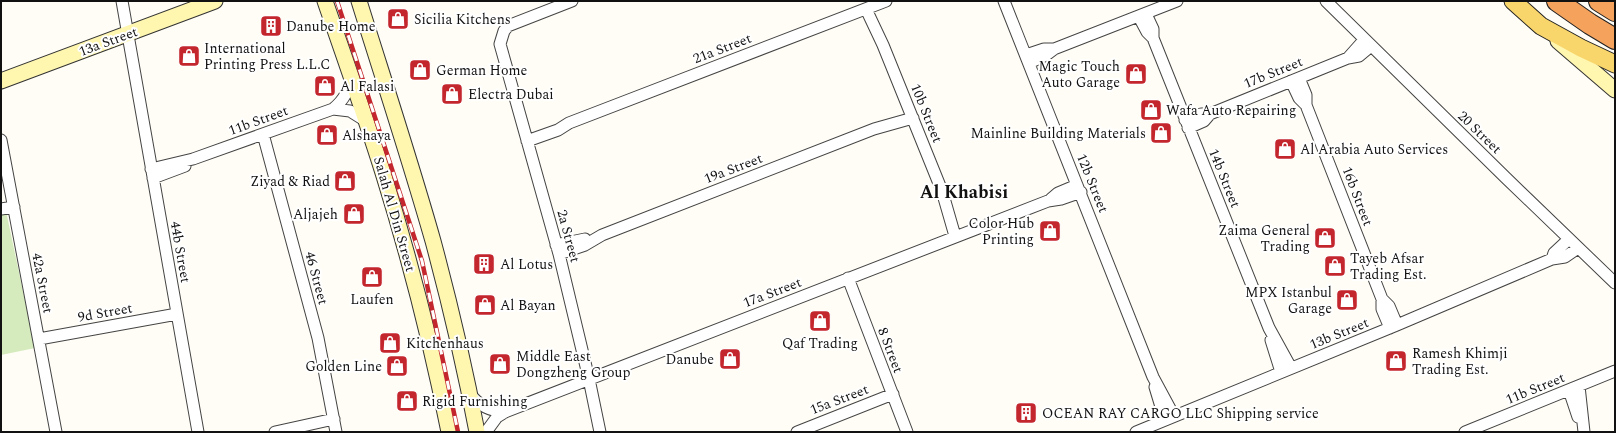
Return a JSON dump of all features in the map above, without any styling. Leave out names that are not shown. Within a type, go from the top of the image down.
[{"type":"highway","points":[[1557,1],[1615,39]]},
{"type":"highway","points":[[1599,1],[1615,11]]},
{"type":"main road","name":"13a Street","points":[[1,81],[216,1]]},
{"type":"main road","name":"Salah Al Din Street","points":[[325,1],[384,176],[416,287],[449,432]]},
{"type":"main road","points":[[350,1],[376,82],[390,100]]},
{"type":"main road","name":"Salah Al Din Street","points":[[358,1],[433,242],[457,338],[477,432]]},
{"type":"main road","points":[[1513,1],[1615,90]]},
{"type":"main road","points":[[1541,26],[1581,48],[1615,64]]},
{"type":"street","name":"44b Street","points":[[118,1],[135,78],[198,432]]},
{"type":"street","name":"44b Street","points":[[122,1],[126,34]]},
{"type":"street","name":"2a Street","points":[[572,1],[508,26],[501,37],[501,50],[558,250],[600,432]]},
{"type":"street","name":"21a Street","points":[[526,138],[569,123],[886,1]]},
{"type":"street","name":"12b Street","points":[[1004,1],[1153,377],[1157,396],[1170,418]]},
{"type":"street","points":[[1027,59],[1044,49],[1054,49],[1177,1]]},
{"type":"street","name":"20 Street","points":[[1326,1],[1367,43],[1615,283]]},
{"type":"street","name":"10b Street","points":[[869,8],[880,30],[883,45],[942,192],[952,208],[960,235]]},
{"type":"street","name":"14b Street","points":[[1143,15],[1147,32],[1153,38],[1286,370]]},
{"type":"street","name":"17b Street","points":[[1187,124],[1204,121],[1210,114],[1348,58],[1358,56],[1367,43]]},
{"type":"street","name":"11b Street","points":[[152,173],[333,109],[347,94],[351,75]]},
{"type":"street","name":"16b Street","points":[[1295,80],[1299,98],[1306,105],[1382,299],[1388,306],[1394,327]]},
{"type":"street","name":"11b Street","points":[[333,109],[350,111],[366,121]]},
{"type":"street","name":"19a Street","points":[[558,250],[602,236],[874,129],[891,126],[911,114]]},
{"type":"street","name":"46 Street","points":[[263,134],[318,338],[336,432]]},
{"type":"street","name":"42a Street","points":[[1,140],[56,432]]},
{"type":"street","name":"17a Street","points":[[486,432],[497,417],[505,412],[1051,200],[1058,193],[1079,188]]},
{"type":"street","points":[[1,209],[14,207]]},
{"type":"street","name":"13b Street","points":[[1552,259],[1554,253],[1569,239]]},
{"type":"street","name":"13b Street","points":[[1136,432],[1394,327],[1552,259],[1565,257],[1578,248]]},
{"type":"street","name":"8 Street","points":[[848,278],[907,432]]},
{"type":"street","name":"9d Street","points":[[39,339],[177,314]]},
{"type":"street","name":"11b Street","points":[[1466,432],[1482,429],[1615,371]]},
{"type":"street","points":[[1574,388],[1584,430]]},
{"type":"street","points":[[469,393],[474,400],[484,407],[496,412],[505,412]]},
{"type":"street","name":"15a Street","points":[[797,432],[893,394]]},
{"type":"street","points":[[275,432],[334,419]]},
{"type":"green space","points":[[6,211],[35,348],[1,355],[1,212]]},
{"type":"railway","points":[[337,1],[422,261],[458,432]]},
{"type":"place","name":"Sicilia Kitchens","points":[[398,19]]},
{"type":"place","name":"Danube Home","points":[[271,26]]},
{"type":"place","name":"International Printing Press L.L.C","points":[[189,56]]},
{"type":"place","name":"German Home","points":[[420,70]]},
{"type":"place","name":"Magic Touch Auto Garage","points":[[1136,74]]},
{"type":"place","name":"Al Falasi","points":[[325,86]]},
{"type":"place","name":"Electra Dubai","points":[[452,94]]},
{"type":"place","name":"Wafa Auto Repairing","points":[[1151,110]]},
{"type":"place","name":"Mainline Building Materials","points":[[1161,133]]},
{"type":"place","name":"Alshaya","points":[[327,135]]},
{"type":"place","name":"Al Arabia Auto Services","points":[[1285,149]]},
{"type":"place","name":"Ziyad & Riad","points":[[345,181]]},
{"type":"place","name":"Aljajeh","points":[[354,214]]},
{"type":"place","name":"Color Hub Printing","points":[[1050,231]]},
{"type":"place","name":"Zaima General Trading","points":[[1325,238]]},
{"type":"place","name":"Al Lotus","points":[[484,264]]},
{"type":"place","name":"Tayeb Afsar Trading Est.","points":[[1335,266]]},
{"type":"place","name":"Laufen","points":[[372,277]]},
{"type":"place","name":"MPX Istanbul Garage","points":[[1347,300]]},
{"type":"place","name":"Al Bayan","points":[[485,305]]},
{"type":"place","name":"Qaf Trading","points":[[820,321]]},
{"type":"place","name":"Kitchenhaus","points":[[390,343]]},
{"type":"place","name":"Danube","points":[[730,359]]},
{"type":"place","name":"Ramesh Khimji Trading Est.","points":[[1396,361]]},
{"type":"place","name":"Middle East Dongzheng Group","points":[[500,364]]},
{"type":"place","name":"Golden Line","points":[[397,366]]},
{"type":"place","name":"Rigid Furnishing","points":[[407,401]]},
{"type":"place","name":"OCEAN RAY CARGO LLC Shipping service","points":[[1026,413]]},
{"type":"district","name":"Al Khabisi","points":[[964,192]]}]
